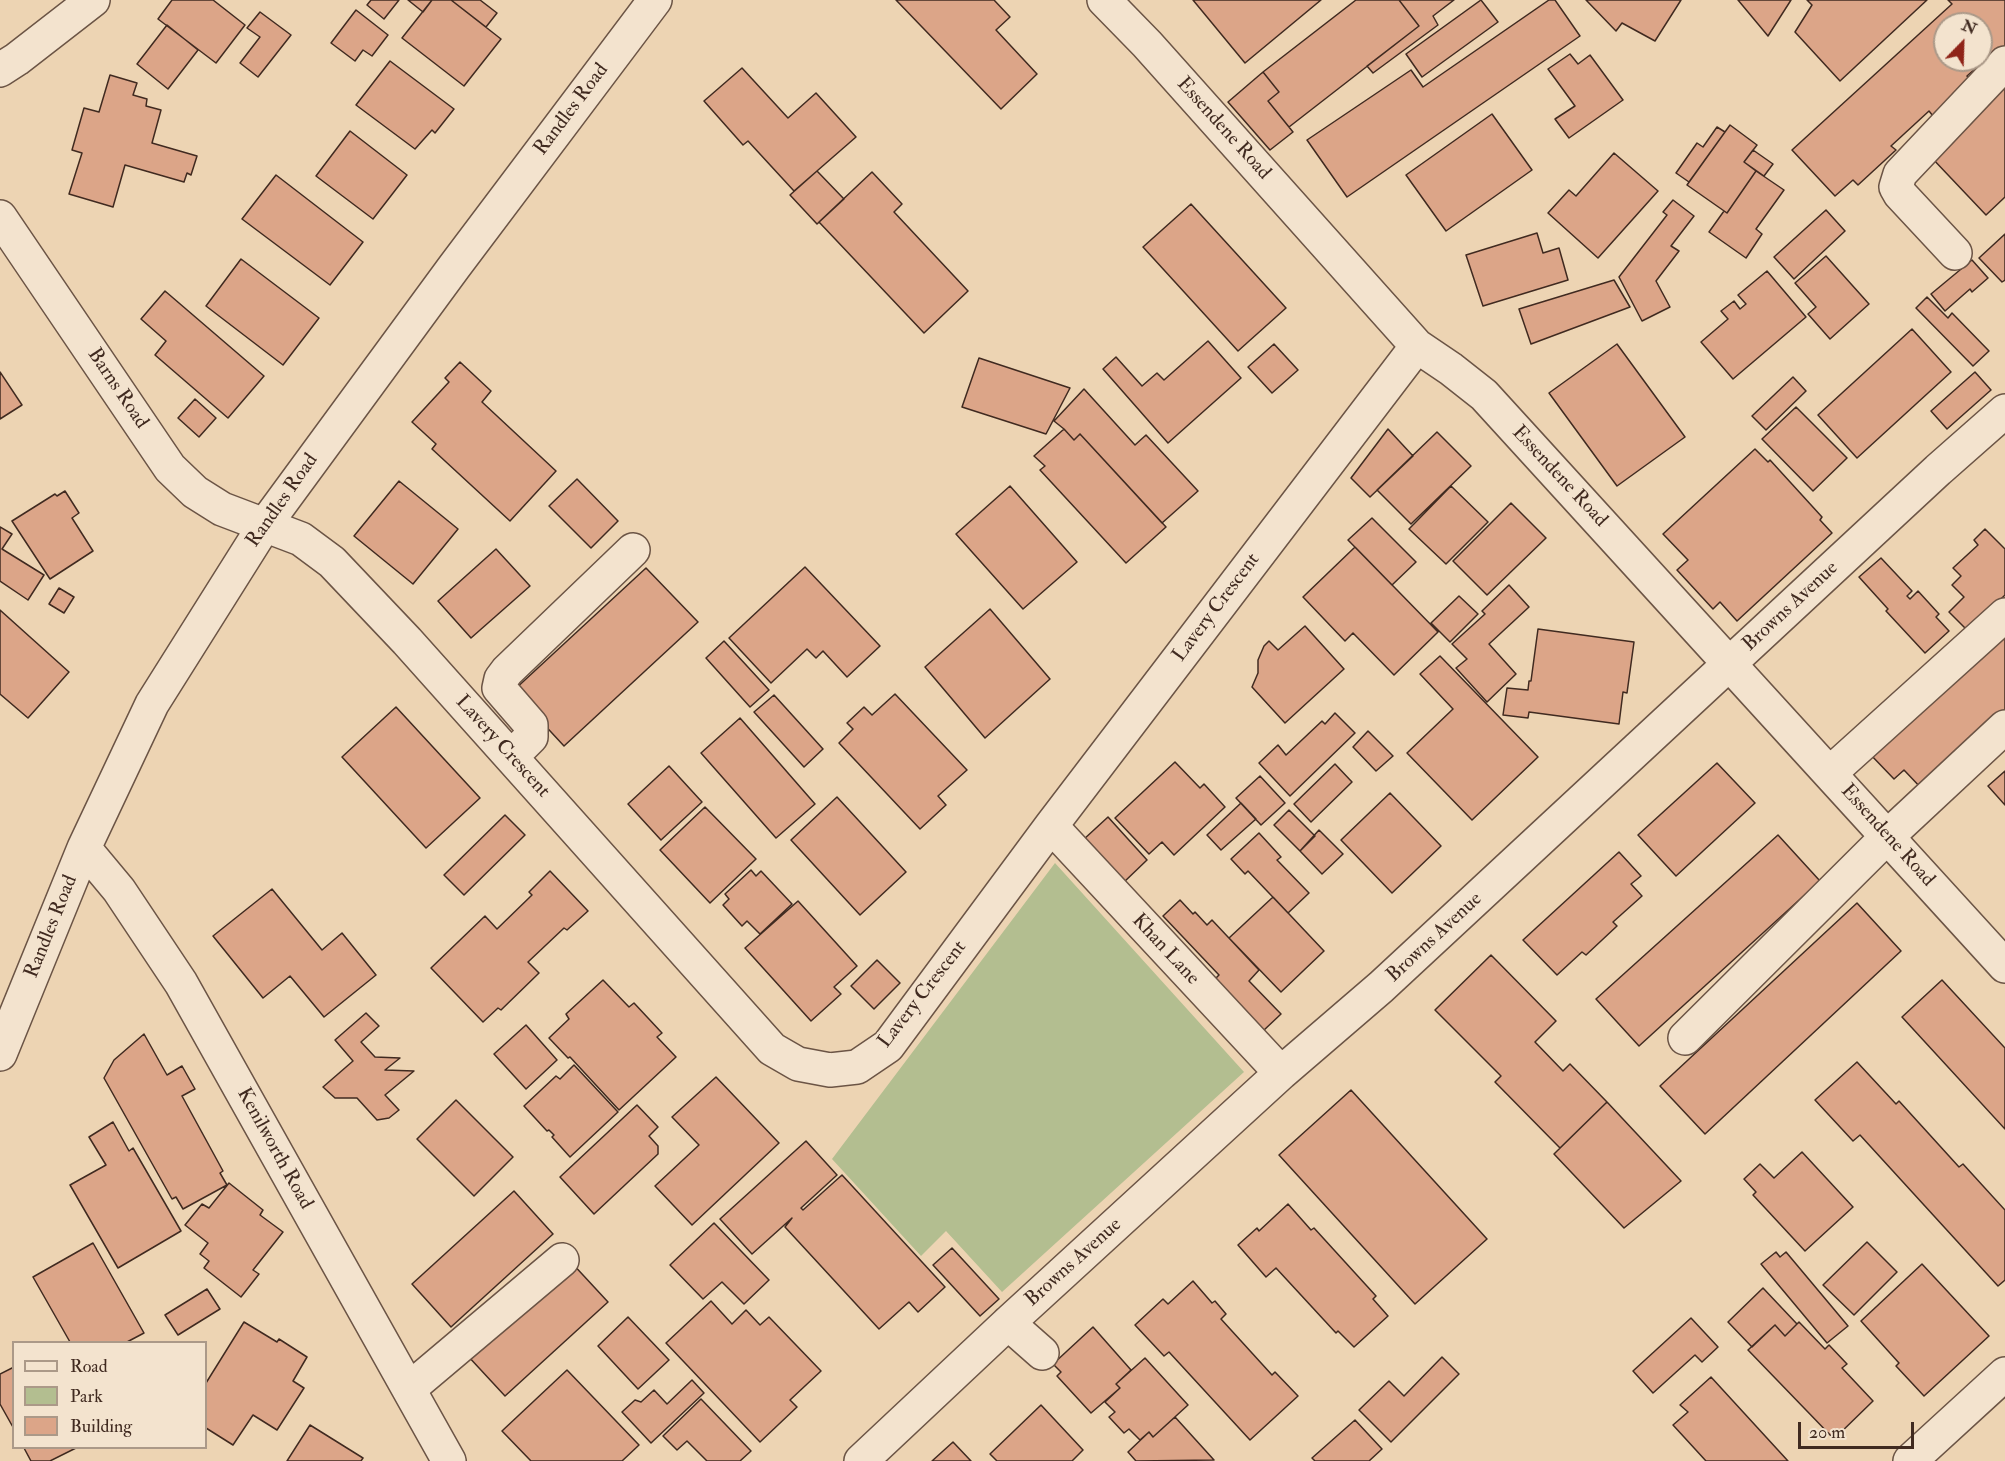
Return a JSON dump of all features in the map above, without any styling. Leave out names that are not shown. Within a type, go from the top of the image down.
[{"type":"street","points":[[0,70],[93,0]]},
{"type":"street","name":"Randles Road","points":[[0,1054],[84,848],[152,704],[264,526],[454,267],[655,0]]},
{"type":"street","name":"Essendene Road","points":[[1104,0],[1147,44],[1417,346],[1484,395],[2005,966]]},
{"type":"street","points":[[1955,253],[1896,187],[1900,174],[2005,63]]},
{"type":"street","name":"Barns Road","points":[[0,217],[170,468],[195,492],[222,509],[264,526]]},
{"type":"street","name":"Lavery Crescent","points":[[264,526],[301,538],[332,562],[407,641],[772,1048],[798,1064],[830,1070],[857,1067],[888,1046],[1051,826],[1417,346]]},
{"type":"street","name":"Browns Avenue","points":[[861,1461],[1281,1073],[1381,987],[1938,470],[2005,411]]},
{"type":"street","points":[[511,757],[531,737],[531,725],[499,688],[501,679],[633,550]]},
{"type":"street","points":[[1830,773],[2005,615]]},
{"type":"street","points":[[1685,1038],[1888,836],[2005,727]]},
{"type":"street","name":"Khan Lane","points":[[1051,826],[1281,1073]]},
{"type":"street","name":"Kenilworth Road","points":[[84,848],[119,890],[181,983],[449,1461]]},
{"type":"street","points":[[409,1389],[562,1260]]},
{"type":"street","points":[[1008,1323],[1042,1353]]},
{"type":"street","points":[[1910,1461],[2005,1374]]},
{"type":"green space","points":[[1055,863],[1244,1072],[1002,1292],[946,1231],[921,1256],[832,1159]]},
{"type":"building","points":[[172,0],[213,0],[245,25],[216,63],[158,19]]},
{"type":"building","points":[[371,0],[399,0],[384,19],[367,5]]},
{"type":"building","points":[[408,0],[432,0],[423,12]]},
{"type":"building","points":[[432,0],[451,0],[501,39],[464,86],[402,38]]},
{"type":"building","points":[[451,0],[480,0],[497,13],[486,27]]},
{"type":"building","points":[[896,0],[994,0],[1010,17],[996,30],[1037,74],[1001,109]]},
{"type":"building","points":[[1193,0],[1321,0],[1245,63]]},
{"type":"building","points":[[1356,0],[1399,0],[1419,26],[1289,127],[1268,101],[1279,92],[1263,72]]},
{"type":"building","points":[[1399,0],[1454,0],[1433,16],[1438,25],[1373,73],[1367,66],[1419,26]]},
{"type":"building","points":[[1481,0],[1498,22],[1422,77],[1406,54]]},
{"type":"building","points":[[1549,0],[1555,0],[1580,36],[1347,197],[1307,140],[1411,70],[1423,87]]},
{"type":"building","points":[[1586,0],[1681,0],[1655,41],[1622,23],[1616,31]]},
{"type":"building","points":[[1738,0],[1791,0],[1768,36]]},
{"type":"building","points":[[1807,0],[1927,0],[1840,81],[1795,32],[1812,5]]},
{"type":"building","points":[[1948,0],[2005,0],[2005,50],[1999,55],[1995,51],[1993,53],[1993,12],[1943,12],[1952,4]]},
{"type":"building","points":[[356,10],[388,35],[372,56],[363,50],[355,61],[331,43]]},
{"type":"building","points":[[260,12],[291,35],[258,77],[240,63],[260,37],[247,28]]},
{"type":"building","points":[[1933,21],[1933,72],[1971,72],[1967,76],[1971,81],[1933,116],[1929,111],[1891,146],[1896,150],[1858,185],[1853,180],[1835,196],[1792,150]]},
{"type":"building","points":[[167,25],[198,50],[168,89],[137,64]]},
{"type":"building","points":[[1570,54],[1578,64],[1590,55],[1623,100],[1569,138],[1555,119],[1575,106],[1548,69]]},
{"type":"building","points":[[390,61],[454,109],[435,133],[432,130],[415,149],[356,105]]},
{"type":"building","points":[[742,68],[788,118],[816,93],[856,137],[794,191],[748,141],[743,145],[704,101]]},
{"type":"building","points":[[1263,72],[1279,92],[1268,101],[1293,132],[1270,150],[1228,102]]},
{"type":"building","points":[[110,75],[137,83],[133,95],[147,99],[146,106],[161,110],[152,143],[197,156],[191,175],[187,173],[184,182],[125,165],[113,207],[69,194],[82,153],[72,150],[84,108],[99,112]]},
{"type":"building","points":[[2005,87],[2005,197],[1986,215],[1931,157]]},
{"type":"building","points":[[1492,114],[1532,170],[1446,231],[1406,175]]},
{"type":"building","points":[[1730,125],[1757,145],[1744,162],[1756,171],[1727,213],[1687,185]]},
{"type":"building","points":[[1717,127],[1725,132],[1689,182],[1676,173],[1697,143],[1703,147]]},
{"type":"building","points":[[350,131],[407,175],[373,219],[316,176]]},
{"type":"building","points":[[1753,150],[1773,164],[1764,176],[1744,162]]},
{"type":"building","points":[[1614,153],[1658,191],[1598,258],[1548,213],[1569,190],[1576,196]]},
{"type":"building","points":[[817,171],[844,199],[817,224],[790,195]]},
{"type":"building","points":[[1756,171],[1784,190],[1756,229],[1762,234],[1746,258],[1709,232],[1724,211],[1727,213]]},
{"type":"building","points":[[872,172],[902,204],[894,212],[968,291],[924,333],[819,222]]},
{"type":"building","points":[[276,175],[363,242],[330,285],[242,219]]},
{"type":"building","points":[[1673,200],[1694,216],[1671,246],[1679,251],[1656,281],[1670,307],[1642,321],[1619,277],[1667,215],[1663,212]]},
{"type":"building","points":[[1191,204],[1286,308],[1238,351],[1143,247]]},
{"type":"building","points":[[1826,210],[1845,231],[1794,279],[1774,257]]},
{"type":"building","points":[[1537,233],[1543,253],[1559,248],[1568,280],[1483,306],[1466,255]]},
{"type":"building","points":[[2005,234],[2005,280],[2002,282],[1979,258]]},
{"type":"building","points":[[1826,256],[1869,304],[1830,339],[1808,314],[1816,307],[1795,283]]},
{"type":"building","points":[[241,259],[319,318],[283,365],[206,306]]},
{"type":"building","points":[[1972,260],[1988,278],[1972,292],[1970,289],[1945,311],[1931,294]]},
{"type":"building","points":[[1767,271],[1806,317],[1733,379],[1701,342],[1728,319],[1721,311],[1734,301],[1740,309],[1746,304],[1738,295]]},
{"type":"building","points":[[1614,280],[1630,307],[1531,344],[1519,309]]},
{"type":"building","points":[[165,291],[264,376],[228,418],[155,355],[166,341],[141,319]]},
{"type":"building","points":[[1927,297],[1948,318],[1952,313],[1989,351],[1973,366],[1916,308]]},
{"type":"building","points":[[1912,329],[1951,372],[1857,458],[1818,415]]},
{"type":"building","points":[[1208,341],[1241,378],[1168,443],[1103,369],[1116,357],[1142,386],[1157,373],[1164,380]]},
{"type":"building","points":[[1274,344],[1298,370],[1272,393],[1248,367]]},
{"type":"building","points":[[1617,344],[1685,437],[1617,486],[1549,393]]},
{"type":"building","points":[[979,358],[1070,388],[1046,434],[962,407]]},
{"type":"building","points":[[460,362],[491,391],[482,402],[556,471],[510,521],[432,449],[436,444],[412,422],[449,382],[445,378]]},
{"type":"building","points":[[0,372],[22,405],[0,419]]},
{"type":"building","points":[[1975,372],[1991,390],[1947,429],[1931,411]]},
{"type":"building","points":[[1793,377],[1806,391],[1766,430],[1752,416]]},
{"type":"building","points":[[1084,389],[1135,445],[1146,435],[1198,491],[1162,523],[1080,434],[1074,440],[1054,421]]},
{"type":"building","points":[[195,399],[216,418],[199,437],[178,418]]},
{"type":"building","points":[[1796,407],[1847,458],[1813,491],[1762,439]]},
{"type":"building","points":[[1064,429],[1074,440],[1080,434],[1166,527],[1126,563],[1040,470],[1045,466],[1034,456]]},
{"type":"building","points":[[1388,429],[1413,456],[1370,497],[1351,478]]},
{"type":"building","points":[[1437,432],[1471,466],[1411,524],[1377,490]]},
{"type":"building","points":[[1755,449],[1768,462],[1770,460],[1822,517],[1820,520],[1832,533],[1737,621],[1720,602],[1713,609],[1677,570],[1688,560],[1663,534]]},
{"type":"building","points":[[577,479],[618,521],[591,548],[549,506]]},
{"type":"building","points":[[399,481],[458,529],[413,584],[354,536]]},
{"type":"building","points":[[1010,486],[1077,562],[1023,609],[956,534]]},
{"type":"building","points":[[1451,486],[1488,522],[1446,564],[1409,529]]},
{"type":"building","points":[[65,491],[79,513],[72,518],[93,551],[50,579],[12,521],[55,494],[57,496]]},
{"type":"building","points":[[1511,503],[1546,538],[1487,595],[1453,561]]},
{"type":"building","points":[[1372,518],[1416,562],[1392,585],[1348,540]]},
{"type":"building","points":[[0,527],[12,534],[2,549],[44,575],[28,600],[0,581]]},
{"type":"building","points":[[1985,529],[2005,549],[2005,595],[1968,631],[1949,612],[1964,597],[1952,585],[1961,576],[1953,568],[1978,545],[1974,540]]},
{"type":"building","points":[[1355,547],[1438,632],[1394,675],[1353,633],[1345,641],[1303,597]]},
{"type":"building","points":[[496,549],[530,586],[471,638],[438,601]]},
{"type":"building","points":[[1881,558],[1912,591],[1907,596],[1910,599],[1918,591],[1939,614],[1936,617],[1949,631],[1925,653],[1886,611],[1888,609],[1859,577]]},
{"type":"building","points":[[805,567],[880,646],[847,677],[823,651],[816,658],[807,649],[771,683],[729,638]]},
{"type":"building","points":[[646,568],[698,622],[564,746],[513,691]]},
{"type":"building","points":[[1509,585],[1529,607],[1489,644],[1516,674],[1487,702],[1456,668],[1467,659],[1452,644],[1485,614],[1482,611]]},
{"type":"building","points":[[59,588],[74,597],[64,613],[49,604]]},
{"type":"building","points":[[1459,596],[1478,614],[1450,642],[1431,623]]},
{"type":"building","points":[[990,609],[1050,679],[985,738],[925,667]]},
{"type":"building","points":[[0,610],[69,672],[28,718],[0,694]]},
{"type":"building","points":[[1305,626],[1344,669],[1285,723],[1252,687],[1258,673],[1258,660],[1264,646],[1269,641],[1278,650]]},
{"type":"building","points":[[2005,628],[2005,715],[1923,790],[1904,770],[1894,779],[1869,753]]},
{"type":"building","points":[[1538,629],[1634,642],[1627,693],[1623,692],[1619,724],[1529,712],[1528,718],[1503,715],[1507,688],[1528,690]]},
{"type":"building","points":[[724,641],[769,690],[750,707],[706,658]]},
{"type":"building","points":[[1440,656],[1538,757],[1472,820],[1407,753],[1453,709],[1420,674]]},
{"type":"building","points":[[895,694],[967,770],[938,796],[946,805],[920,829],[839,743],[853,729],[847,723],[864,707],[872,715]]},
{"type":"building","points":[[774,695],[823,749],[804,767],[754,712]]},
{"type":"building","points":[[396,707],[480,798],[426,848],[342,757]]},
{"type":"building","points":[[1335,713],[1355,733],[1290,796],[1259,763],[1278,745],[1286,755],[1322,721],[1325,724]]},
{"type":"building","points":[[740,718],[815,804],[776,838],[701,753]]},
{"type":"building","points":[[1368,731],[1393,756],[1376,771],[1353,747]]},
{"type":"building","points":[[1175,762],[1200,788],[1204,784],[1225,807],[1174,855],[1162,842],[1149,854],[1115,818]]},
{"type":"building","points":[[1717,763],[1755,803],[1676,876],[1638,835]]},
{"type":"building","points":[[1335,764],[1352,782],[1311,822],[1294,804]]},
{"type":"building","points":[[669,766],[702,802],[661,840],[628,804]]},
{"type":"building","points":[[2005,771],[2005,805],[1988,786]]},
{"type":"building","points":[[1260,776],[1285,803],[1261,825],[1236,798]]},
{"type":"building","points":[[1390,793],[1441,846],[1392,893],[1341,840]]},
{"type":"building","points":[[837,797],[906,872],[860,915],[791,840]]},
{"type":"building","points":[[1241,803],[1256,819],[1221,850],[1207,835]]},
{"type":"building","points":[[705,807],[756,859],[710,903],[660,850]]},
{"type":"building","points":[[1289,810],[1315,836],[1300,851],[1274,825]]},
{"type":"building","points":[[505,815],[525,835],[464,895],[444,875]]},
{"type":"building","points":[[1108,817],[1147,860],[1123,883],[1083,840]]},
{"type":"building","points":[[1319,830],[1343,854],[1322,874],[1300,851]]},
{"type":"building","points":[[1259,833],[1281,857],[1277,860],[1309,893],[1288,913],[1248,871],[1245,874],[1231,859]]},
{"type":"building","points":[[1778,835],[1820,881],[1639,1046],[1596,999]]},
{"type":"building","points":[[1619,852],[1641,876],[1631,884],[1642,896],[1613,922],[1617,926],[1586,955],[1582,952],[1557,975],[1523,940]]},
{"type":"building","points":[[751,870],[756,876],[761,871],[792,904],[760,934],[747,921],[742,926],[723,905],[729,899],[725,894]]},
{"type":"building","points":[[550,871],[588,911],[567,930],[564,928],[528,962],[539,973],[501,1010],[498,1008],[483,1022],[431,968],[485,916],[497,929],[532,895],[529,892]]},
{"type":"building","points":[[272,889],[322,950],[342,933],[376,975],[324,1017],[290,976],[263,998],[213,936]]},
{"type":"building","points":[[1273,897],[1324,951],[1281,992],[1229,938]]},
{"type":"building","points":[[1180,900],[1207,925],[1212,920],[1259,970],[1249,981],[1281,1014],[1263,1031],[1214,980],[1219,975],[1163,916]]},
{"type":"building","points":[[798,901],[857,966],[834,987],[841,994],[811,1021],[745,948]]},
{"type":"building","points":[[1857,903],[1901,951],[1705,1134],[1660,1086]]},
{"type":"building","points":[[1491,955],[1556,1021],[1535,1042],[1563,1071],[1570,1064],[1607,1102],[1560,1148],[1495,1082],[1501,1076],[1435,1010]]},
{"type":"building","points":[[877,960],[900,983],[874,1009],[851,986]]},
{"type":"building","points":[[603,980],[629,1007],[634,1003],[662,1033],[657,1037],[676,1057],[619,1110],[570,1057],[568,1058],[549,1038],[569,1019],[566,1014]]},
{"type":"building","points":[[1942,980],[2005,1048],[2005,1129],[1902,1017]]},
{"type":"building","points":[[366,1013],[379,1026],[361,1042],[375,1057],[400,1058],[385,1070],[414,1071],[385,1095],[399,1110],[389,1118],[377,1120],[357,1098],[335,1098],[323,1087],[353,1061],[335,1040]]},
{"type":"building","points":[[526,1025],[557,1060],[526,1089],[494,1054]]},
{"type":"building","points":[[144,1034],[167,1075],[182,1066],[195,1089],[182,1096],[223,1171],[220,1173],[227,1185],[183,1209],[176,1197],[172,1199],[104,1078],[114,1060]]},
{"type":"building","points":[[1857,1062],[1896,1104],[1899,1101],[1959,1167],[1963,1164],[2005,1210],[2005,1280],[1998,1286],[1860,1135],[1853,1141],[1815,1100]]},
{"type":"building","points":[[574,1065],[618,1112],[570,1157],[552,1137],[554,1135],[549,1130],[547,1131],[524,1106],[556,1076],[560,1079]]},
{"type":"building","points":[[716,1077],[779,1143],[692,1225],[655,1186],[699,1145],[672,1117]]},
{"type":"building","points":[[1351,1090],[1487,1239],[1415,1304],[1279,1155]]},
{"type":"building","points":[[456,1100],[513,1157],[474,1196],[417,1139]]},
{"type":"building","points":[[1607,1102],[1681,1181],[1624,1228],[1554,1154]]},
{"type":"building","points":[[637,1105],[658,1127],[649,1136],[658,1146],[658,1154],[594,1214],[560,1177]]},
{"type":"building","points":[[113,1122],[129,1151],[133,1148],[181,1231],[118,1268],[70,1185],[106,1165],[89,1137]]},
{"type":"building","points":[[806,1141],[837,1175],[801,1208],[803,1210],[842,1175],[945,1287],[918,1312],[909,1302],[879,1329],[785,1227],[792,1218],[752,1254],[720,1219]]},
{"type":"building","points":[[1802,1152],[1853,1207],[1805,1251],[1753,1195],[1756,1192],[1744,1179],[1760,1164],[1774,1178]]},
{"type":"building","points":[[229,1183],[263,1210],[260,1215],[283,1232],[253,1270],[259,1274],[241,1297],[204,1268],[209,1261],[200,1254],[208,1243],[185,1225],[202,1204],[209,1208]]},
{"type":"building","points":[[514,1191],[553,1234],[451,1327],[412,1284]]},
{"type":"building","points":[[1288,1204],[1311,1230],[1314,1228],[1376,1296],[1373,1299],[1388,1316],[1354,1347],[1338,1331],[1336,1333],[1276,1268],[1266,1277],[1238,1245],[1257,1228],[1259,1231]]},
{"type":"building","points":[[714,1223],[769,1280],[744,1304],[722,1282],[703,1299],[670,1265]]},
{"type":"building","points":[[1867,1242],[1897,1272],[1854,1315],[1823,1285]]},
{"type":"building","points":[[93,1243],[144,1333],[129,1341],[69,1341],[33,1277]]},
{"type":"building","points":[[952,1248],[999,1299],[980,1316],[933,1265]]},
{"type":"building","points":[[1776,1252],[1780,1257],[1786,1252],[1848,1326],[1827,1343],[1761,1264]]},
{"type":"building","points":[[570,1261],[608,1302],[505,1396],[467,1355]]},
{"type":"building","points":[[1922,1264],[1989,1336],[1924,1396],[1896,1366],[1899,1363],[1861,1321]]},
{"type":"building","points":[[1193,1281],[1212,1303],[1215,1301],[1226,1314],[1221,1319],[1272,1375],[1275,1372],[1298,1396],[1250,1440],[1169,1352],[1164,1356],[1135,1325],[1163,1299],[1168,1304]]},
{"type":"building","points":[[1763,1288],[1797,1324],[1785,1336],[1775,1325],[1752,1347],[1728,1322]]},
{"type":"building","points":[[207,1289],[220,1309],[178,1335],[165,1315]]},
{"type":"building","points":[[711,1301],[732,1324],[746,1310],[760,1325],[769,1317],[821,1371],[790,1400],[797,1407],[760,1442],[666,1343]]},
{"type":"building","points":[[628,1317],[669,1360],[638,1389],[598,1346]]},
{"type":"building","points":[[1691,1318],[1718,1347],[1702,1362],[1695,1355],[1653,1393],[1633,1371]]},
{"type":"building","points":[[244,1322],[277,1342],[279,1339],[307,1357],[293,1381],[304,1388],[277,1430],[253,1415],[233,1445],[207,1429],[207,1381]]},
{"type":"building","points":[[1799,1322],[1825,1349],[1829,1345],[1847,1364],[1842,1368],[1873,1401],[1834,1439],[1748,1350],[1775,1325],[1785,1336]]},
{"type":"building","points":[[1093,1327],[1131,1370],[1116,1384],[1120,1388],[1091,1413],[1057,1376],[1061,1372],[1053,1364]]},
{"type":"building","points":[[1442,1357],[1459,1374],[1391,1442],[1359,1410],[1389,1381],[1404,1396]]},
{"type":"building","points":[[1145,1358],[1188,1405],[1153,1437],[1149,1432],[1140,1440],[1129,1429],[1124,1433],[1109,1417],[1115,1412],[1105,1402],[1120,1388],[1116,1384]]},
{"type":"building","points":[[12,1368],[12,1425],[0,1404],[0,1374]]},
{"type":"building","points":[[567,1370],[639,1445],[622,1461],[531,1461],[502,1431]]},
{"type":"building","points":[[1711,1377],[1788,1461],[1706,1461],[1673,1425],[1688,1412],[1680,1405]]},
{"type":"building","points":[[692,1380],[704,1393],[651,1443],[622,1412],[635,1400],[641,1402],[654,1390],[667,1404]]},
{"type":"building","points":[[701,1399],[751,1451],[740,1461],[707,1461],[687,1441],[677,1450],[663,1436]]},
{"type":"building","points":[[1041,1405],[1083,1450],[1072,1461],[997,1461],[990,1454]]},
{"type":"building","points":[[1175,1417],[1214,1460],[1136,1461],[1128,1452],[1149,1432],[1153,1437]]},
{"type":"building","points":[[1355,1420],[1382,1449],[1369,1461],[1315,1461],[1312,1458]]},
{"type":"building","points":[[310,1425],[363,1458],[361,1461],[287,1461]]},
{"type":"building","points":[[953,1442],[971,1461],[932,1461]]},
{"type":"building","points":[[25,1449],[74,1449],[50,1461],[31,1461]]}]
